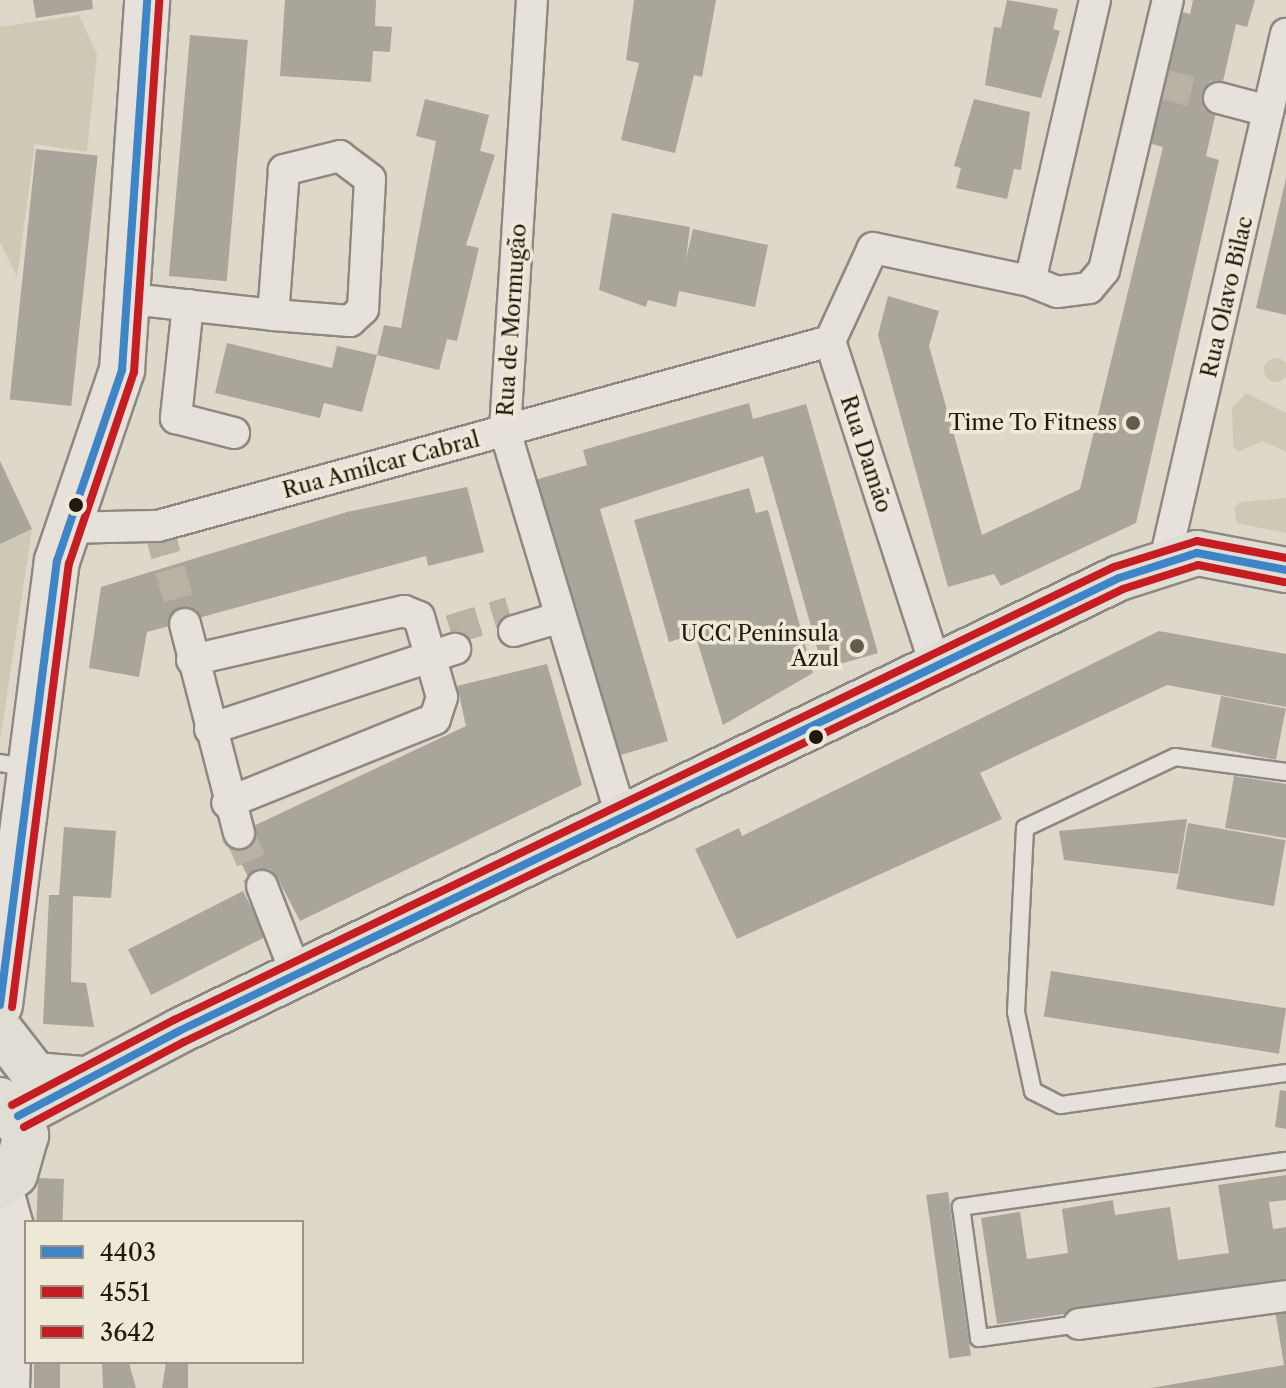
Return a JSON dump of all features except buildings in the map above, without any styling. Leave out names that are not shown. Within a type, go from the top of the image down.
[{"type":"main road","points":[[0,1005],[14,765],[67,528],[122,370],[131,299],[147,0]]},
{"type":"main road","points":[[7,1388],[5,1251],[11,1227],[0,1187],[24,1155],[9,1108],[82,1079],[935,664],[1165,560],[1197,553],[1286,570]]},
{"type":"main road","points":[[0,1030],[35,1075],[82,1079]]},
{"type":"street","name":"Rua de Mormugão","points":[[532,0],[505,431],[621,816]]},
{"type":"street","points":[[1030,281],[1095,0]]},
{"type":"street","points":[[830,341],[873,248],[1030,281],[1057,292],[1089,288],[1104,270],[1156,82],[1168,0]]},
{"type":"street","name":"Rua Olavo Bilac","points":[[1165,560],[1286,34]]},
{"type":"street","points":[[1219,98],[1268,111]]},
{"type":"street","points":[[131,299],[273,315],[350,321],[363,309],[370,179],[340,156],[284,170],[273,315]]},
{"type":"street","points":[[188,305],[176,418],[234,433]]},
{"type":"street","name":"Rua Amílcar Cabral","points":[[67,528],[158,526],[830,341]]},
{"type":"street","name":"Rua Damão","points":[[830,341],[935,664]]},
{"type":"street","points":[[512,622],[558,607]]},
{"type":"street","points":[[192,660],[382,612],[419,617],[440,643],[444,710],[435,719],[227,803]]},
{"type":"street","points":[[185,624],[227,803],[239,833]]},
{"type":"street","points":[[210,729],[440,643]]},
{"type":"street","points":[[262,886],[296,973]]},
{"type":"street","points":[[1079,1324],[1286,1296]]},
{"type":"lane","points":[[1286,772],[1175,757],[1025,828],[1016,1012],[1033,1091],[1061,1105],[1178,1094],[1286,1073]]},
{"type":"lane","points":[[1079,1324],[979,1338],[961,1207],[1286,1161]]},
{"type":"shaded area","points":[[79,15],[97,54],[87,152],[35,144],[17,277],[0,242],[0,27]]},
{"type":"shaded area","points":[[1276,358],[1285,361],[1285,379],[1276,382],[1267,379],[1264,370],[1267,361]]},
{"type":"shaded area","points":[[1246,393],[1286,413],[1286,452],[1263,441],[1238,452],[1233,446],[1232,408]]},
{"type":"shaded area","points":[[1286,498],[1286,533],[1237,523],[1234,507],[1240,502]]},
{"type":"shaded area","points":[[32,529],[0,741],[0,544]]},
{"type":"tunnel","points":[[1162,84],[1219,98]]},
{"type":"tunnel","points":[[158,526],[185,624]]},
{"type":"tunnel","points":[[450,630],[509,612]]},
{"type":"tunnel","points":[[239,833],[262,886]]},
{"type":"transit line","name":"4403","points":[[0,1005],[57,561],[122,370],[147,0]]},
{"type":"transit line","name":"4551","points":[[12,1007],[69,564],[134,372],[159,1]]},
{"type":"transit line","name":"3642","points":[[12,1105],[174,1020],[1114,567],[1197,541],[1286,558]]},
{"type":"transit line","name":"4403","points":[[18,1116],[179,1031],[1119,578],[1197,553],[1286,570]]},
{"type":"transit line","name":"4551","points":[[24,1127],[184,1042],[1123,589],[1198,565],[1284,582]]},
{"type":"place","name":"Time To Fitness","points":[[1133,423]]},
{"type":"place","name":"UCC Península Azul","points":[[857,646]]}]
